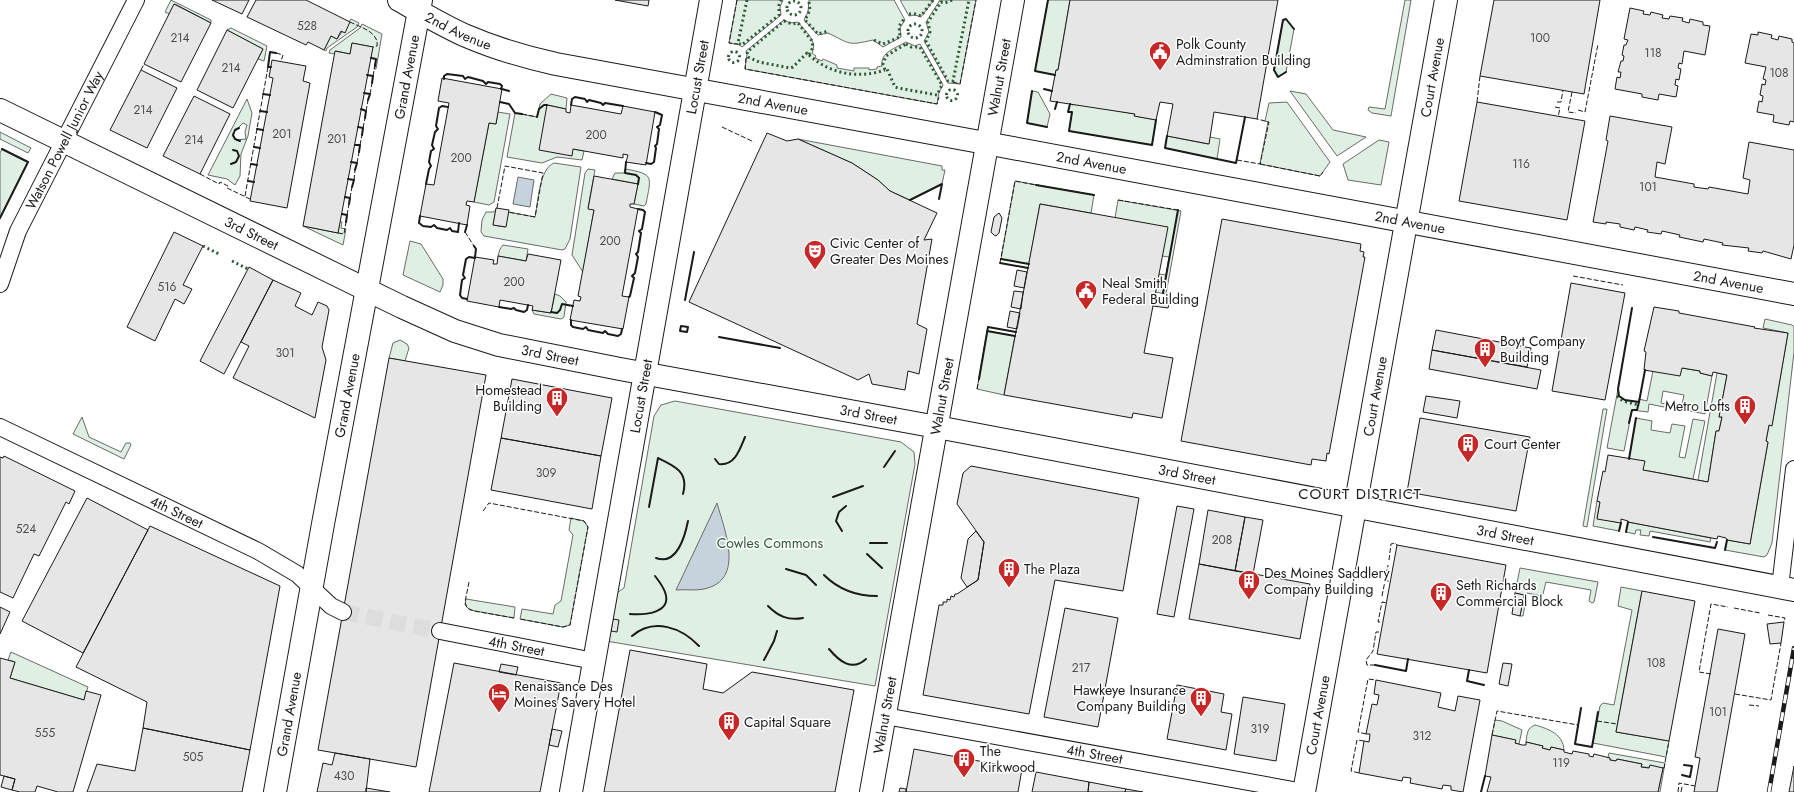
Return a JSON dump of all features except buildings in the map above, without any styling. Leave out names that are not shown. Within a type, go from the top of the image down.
[{"type":"main road","name":"2nd Avenue","points":[[399,0],[420,5],[470,37],[505,51],[532,58],[1406,222],[1562,249],[1794,294]]},
{"type":"main road","name":"Locust Street","points":[[571,792],[711,0]]},
{"type":"main road","name":"Walnut Street","points":[[871,792],[1012,0]]},
{"type":"main road","name":"Court Avenue","points":[[1304,792],[1446,0]]},
{"type":"main road","name":"Grand Avenue","points":[[275,792],[311,586],[420,5]]},
{"type":"main road","name":"3rd Street","points":[[0,110],[367,290],[455,330],[484,341],[644,374],[937,427],[1787,589]]},
{"type":"street","name":"Watson Powell Junior Way","points":[[0,284],[18,231],[136,0]]},
{"type":"street","name":"4th Street","points":[[0,427],[258,551],[297,574],[331,606],[343,612]]},
{"type":"street","points":[[1787,589],[1794,469]]},
{"type":"street","name":"4th Street","points":[[440,631],[594,661]]},
{"type":"street","name":"4th Street","points":[[885,716],[1304,792]]},
{"type":"green space","points":[[171,0],[211,20],[211,23],[175,4],[170,14],[165,12]]},
{"type":"green space","points":[[737,0],[783,0],[780,7],[781,15],[742,47],[740,45],[729,43]]},
{"type":"green space","points":[[809,0],[894,0],[905,20],[900,28],[901,37],[883,47],[873,40],[849,43],[828,33],[818,35],[804,20],[808,12]]},
{"type":"green space","points":[[900,0],[934,0],[921,17],[915,15],[909,16]]},
{"type":"green space","points":[[940,0],[976,0],[960,84],[948,83],[924,41],[929,32],[926,22]]},
{"type":"green space","points":[[1048,0],[1070,0],[1058,70],[1056,70],[1055,75],[1035,71]]},
{"type":"green space","points":[[1405,0],[1411,0],[1391,116],[1372,113],[1368,110],[1369,107],[1385,109]]},
{"type":"green space","points":[[351,19],[359,23],[357,27],[327,48],[326,51],[324,50],[331,36],[337,39]]},
{"type":"green space","points":[[1286,19],[1294,29],[1286,72],[1278,77],[1274,70],[1283,20]]},
{"type":"green space","points":[[784,20],[790,23],[798,22],[807,33],[812,40],[812,53],[816,56],[815,58],[822,61],[823,59],[837,65],[837,68],[854,71],[854,68],[869,68],[869,70],[877,69],[877,67],[882,66],[882,61],[886,54],[906,42],[915,46],[920,44],[943,85],[939,92],[937,104],[745,69],[746,51]]},
{"type":"green space","points":[[362,24],[382,34],[376,69],[374,69],[376,59],[371,58],[372,47],[352,43],[350,54],[336,51],[335,54],[329,53],[330,50],[360,28]]},
{"type":"green space","points":[[231,28],[267,46],[264,61],[258,59],[263,49],[227,30]]},
{"type":"green space","points":[[1032,91],[1038,92],[1050,114],[1047,127],[1027,123]]},
{"type":"green space","points":[[1290,91],[1306,94],[1333,130],[1366,137],[1337,156]]},
{"type":"green space","points":[[551,94],[567,98],[566,109],[548,105],[573,149],[584,151],[582,160],[557,157],[542,163],[507,157],[515,113],[537,117],[540,104]]},
{"type":"green space","points":[[247,99],[252,113],[248,136],[241,154],[240,176],[235,185],[227,179],[208,175]],"holes":[[[243,123],[247,125],[245,132],[246,139],[236,140],[233,137],[233,133]]]},
{"type":"green space","points":[[1287,102],[1330,162],[1320,176],[1260,164],[1268,122],[1265,121],[1269,103]]},
{"type":"green space","points":[[1073,103],[1135,114],[1135,116],[1156,120],[1152,145],[1069,131],[1072,113],[1068,112],[1070,104],[1073,105]]},
{"type":"green space","points":[[498,112],[510,114],[494,202],[489,205],[474,202],[489,123],[496,124]]},
{"type":"green space","points":[[0,132],[31,148],[28,153],[0,139]]},
{"type":"green space","points":[[1167,136],[1208,144],[1210,137],[1220,139],[1217,159],[1165,148]]},
{"type":"green space","points":[[798,139],[942,166],[942,170],[945,170],[942,184],[910,200],[890,191],[878,180],[852,163]]},
{"type":"green space","points":[[1379,140],[1389,142],[1381,185],[1348,180],[1343,164]]},
{"type":"green space","points":[[2,149],[28,162],[0,218],[0,153]]},
{"type":"green space","points":[[554,163],[581,167],[570,239],[565,249],[562,250],[484,236],[481,232],[482,220],[486,212],[493,212],[496,210],[493,225],[505,227],[508,212],[535,217],[542,179],[549,166]]},
{"type":"green space","points":[[588,169],[595,170],[588,208],[594,210],[583,272],[572,255],[585,173]]},
{"type":"green space","points":[[625,169],[642,173],[649,178],[649,188],[646,204],[644,206],[634,204],[638,184],[612,179],[615,173],[624,173]]},
{"type":"green space","points":[[1015,181],[1094,195],[1091,213],[1040,204],[1029,264],[1001,259]]},
{"type":"green space","points":[[1118,200],[1181,211],[1166,294],[1155,292],[1159,274],[1166,275],[1169,257],[1162,256],[1115,218]]},
{"type":"green space","points":[[340,221],[342,222],[341,228],[346,229],[343,245],[303,226],[338,233]]},
{"type":"green space","points":[[410,241],[421,244],[443,279],[443,285],[440,292],[403,275]]},
{"type":"green space","points":[[503,245],[528,249],[526,261],[498,256]]},
{"type":"green space","points":[[555,294],[560,296],[566,302],[564,317],[561,319],[534,314],[532,310],[551,313]]},
{"type":"green space","points":[[1765,319],[1792,325],[1794,327],[1794,352],[1772,543],[1767,555],[1764,557],[1725,550],[1727,540],[1750,544],[1768,442],[1766,441],[1769,425],[1772,425],[1788,333],[1763,328]]},
{"type":"green space","points":[[987,331],[1015,336],[1004,395],[977,389]]},
{"type":"green space","points":[[400,340],[407,344],[409,348],[405,361],[389,358],[393,343]]},
{"type":"green space","points":[[1682,368],[1700,371],[1700,373],[1712,376],[1705,414],[1681,409],[1684,395],[1663,391],[1661,403],[1674,406],[1674,409],[1649,404],[1648,412],[1632,410],[1624,451],[1607,448],[1618,389],[1619,396],[1625,400],[1639,402],[1639,399],[1647,401],[1653,371]]},
{"type":"green space","points":[[1717,373],[1727,375],[1719,417],[1722,417],[1719,431],[1716,431],[1708,482],[1698,480]]},
{"type":"green space","name":"Cowles Commons","points":[[675,401],[901,442],[914,452],[915,464],[875,686],[606,641],[614,595],[624,588],[654,416],[661,405]]},
{"type":"green space","points":[[1603,409],[1607,409],[1587,527],[1583,526]]},
{"type":"green space","points":[[82,417],[89,437],[121,452],[126,443],[130,443],[131,445],[124,459],[73,434]]},
{"type":"green space","points":[[1636,418],[1652,421],[1651,430],[1670,433],[1672,424],[1685,426],[1679,457],[1685,458],[1693,419],[1705,421],[1693,479],[1643,470],[1629,459]]},
{"type":"green space","points":[[1597,501],[1600,502],[1597,518],[1621,523],[1619,531],[1593,526]]},
{"type":"green space","points":[[571,518],[584,521],[588,527],[570,625],[563,627],[520,619],[522,609],[553,614],[555,605],[561,601],[573,535],[569,530]]},
{"type":"green space","points":[[1628,522],[1711,538],[1710,542],[1650,531],[1649,536],[1640,535],[1641,530],[1636,530],[1635,534],[1626,532]]},
{"type":"green space","points":[[1520,568],[1598,582],[1594,602],[1592,603],[1589,601],[1591,590],[1546,582],[1543,594],[1541,596],[1527,593],[1523,616],[1520,616],[1524,595],[1515,593]]},
{"type":"green space","points":[[1621,587],[1642,591],[1616,732],[1669,741],[1666,757],[1593,743],[1600,706],[1603,703],[1614,705],[1632,610],[1618,606]]},
{"type":"green space","points":[[466,599],[515,607],[514,618],[470,610],[465,605]]},
{"type":"green space","points":[[11,652],[88,687],[84,700],[10,678],[15,662],[8,660]]},
{"type":"green space","points":[[1495,720],[1502,721],[1522,730],[1519,744],[1515,743],[1515,740],[1492,735]]},
{"type":"green space","points":[[1535,725],[1550,730],[1558,736],[1563,744],[1564,750],[1551,747],[1550,750],[1542,748],[1543,746],[1526,742],[1529,730]]},
{"type":"green space","points":[[1609,753],[1665,763],[1660,792],[1658,792],[1663,768],[1641,767],[1642,764],[1617,759],[1616,761],[1610,760],[1608,757]]},
{"type":"shaded area","points":[[518,177],[534,180],[530,207],[513,204]]},
{"type":"shaded area","points":[[717,503],[724,526],[729,552],[728,565],[725,575],[717,584],[704,589],[676,590]]},
{"type":"tunnel","points":[[343,612],[440,631]]},
{"type":"railway","points":[[1769,792],[1794,648]]},
{"type":"hedge","points":[[747,0],[738,43],[742,45],[779,15],[779,5],[781,0]]},
{"type":"hedge","points":[[909,14],[921,16],[933,0]]},
{"type":"hedge","points":[[952,0],[945,3],[941,2],[928,22],[930,32],[926,41],[948,81],[953,81],[969,0]]},
{"type":"hedge","points":[[791,1],[797,1],[801,5],[801,8],[801,11],[797,15],[791,15],[787,11],[787,5],[791,1]]},
{"type":"hedge","points":[[809,2],[810,10],[805,20],[818,34],[828,31]]},
{"type":"hedge","points":[[874,40],[883,44],[900,37],[899,26],[904,19]]},
{"type":"hedge","points":[[784,21],[792,24],[798,23],[812,41],[813,47],[809,55],[807,53],[793,67],[790,68],[759,62],[748,57],[747,52],[784,21]]},
{"type":"hedge","points":[[912,24],[918,24],[922,28],[922,31],[922,34],[918,38],[912,38],[908,34],[908,28],[912,24]]},
{"type":"hedge","points":[[906,44],[911,47],[920,47],[942,85],[937,95],[895,87],[887,69],[885,70],[883,64],[886,56],[906,44]]},
{"type":"hedge","points":[[732,52],[736,52],[738,53],[739,57],[738,61],[732,62],[729,59],[729,55],[732,52]]},
{"type":"hedge","points":[[809,55],[826,67],[845,73],[865,74],[885,70]]},
{"type":"hedge","points":[[950,90],[954,90],[956,91],[957,95],[956,99],[950,100],[947,97],[947,93],[950,90]]},
{"type":"hedge","points":[[203,246],[219,254]]},
{"type":"hedge","points":[[232,261],[248,269]]},
{"type":"hedge","points":[[1617,396],[1623,401],[1638,405]]},
{"type":"fence","points":[[737,0],[729,43],[738,44]]},
{"type":"fence","points":[[953,82],[960,84],[976,0]]},
{"type":"fence","points":[[350,22],[363,28],[375,37],[377,46],[373,47]]},
{"type":"fence","points":[[1578,110],[1585,112],[1598,44]]},
{"type":"fence","points":[[276,53],[283,55],[281,61]]},
{"type":"fence","points":[[746,58],[745,69],[937,104],[939,97]]},
{"type":"fence","points":[[141,70],[144,64]]},
{"type":"fence","points":[[373,76],[375,66]]},
{"type":"fence","points":[[245,196],[268,67]]},
{"type":"fence","points":[[1477,102],[1480,76]]},
{"type":"fence","points":[[370,94],[372,83]]},
{"type":"fence","points":[[1557,102],[1561,102],[1563,90]]},
{"type":"fence","points":[[1572,92],[1568,112],[1576,113]]},
{"type":"fence","points":[[366,111],[368,100]]},
{"type":"fence","points":[[1555,107],[1560,108],[1558,117]]},
{"type":"fence","points":[[522,114],[537,117]]},
{"type":"fence","points":[[363,128],[365,118]]},
{"type":"fence","points":[[1237,160],[1260,164],[1269,122],[1257,119]]},
{"type":"fence","points":[[722,127],[754,142]]},
{"type":"fence","points":[[360,145],[362,135]]},
{"type":"fence","points":[[357,163],[359,152]]},
{"type":"fence","points":[[1260,164],[1320,176],[1323,172]]},
{"type":"fence","points":[[497,208],[505,166],[543,173],[535,217],[508,212]]},
{"type":"fence","points":[[354,180],[355,170]]},
{"type":"fence","points":[[200,174],[219,184],[220,182],[228,186],[227,188],[250,199]]},
{"type":"fence","points":[[1000,263],[1015,181],[1036,185]]},
{"type":"fence","points":[[350,198],[352,187]]},
{"type":"fence","points":[[1118,200],[1178,210]]},
{"type":"fence","points":[[347,215],[349,204]]},
{"type":"fence","points":[[338,233],[344,234],[346,222]]},
{"type":"fence","points":[[465,232],[474,246]]},
{"type":"fence","points":[[1573,276],[1623,285]]},
{"type":"fence","points":[[977,389],[979,379]]},
{"type":"fence","points":[[483,511],[489,503],[584,521],[588,527],[570,625],[563,627],[520,619]]},
{"type":"fence","points":[[1389,560],[1391,544],[1395,543],[1397,545]]},
{"type":"fence","points":[[1385,581],[1388,565]]},
{"type":"fence","points":[[1382,596],[1385,581],[1391,581]]},
{"type":"fence","points":[[469,582],[465,602],[467,608],[474,611],[514,618]]},
{"type":"fence","points":[[1380,622],[1378,622],[1382,602],[1387,603]]},
{"type":"fence","points":[[1711,674],[1699,672],[1711,604],[1728,607]]},
{"type":"fence","points":[[1734,608],[1760,613]]},
{"type":"fence","points":[[1768,615],[1785,618],[1784,622]]},
{"type":"fence","points":[[1375,665],[1367,665],[1366,660],[1373,651],[1376,632],[1379,632]]},
{"type":"fence","points":[[1735,694],[1771,700],[1781,643]]},
{"type":"fence","points":[[1366,734],[1358,732],[1368,679],[1376,680]]},
{"type":"fence","points":[[1749,705],[1759,706]]},
{"type":"fence","points":[[1492,735],[1497,711],[1578,725]]},
{"type":"fence","points":[[1597,721],[1617,724]]},
{"type":"fence","points":[[1359,773],[1351,771],[1357,740],[1364,741]]},
{"type":"fence","points":[[1663,768],[1669,741]]},
{"type":"fence","points":[[1678,792],[1679,783],[1695,786]]},
{"type":"fence","points":[[1681,792],[1682,787]]},
{"type":"wall","points":[[1048,0],[1035,71],[1055,75]]},
{"type":"wall","points":[[1286,72],[1278,77],[1274,70],[1283,20],[1286,19],[1294,29]]},
{"type":"wall","points":[[271,67],[268,67],[270,52],[276,53]]},
{"type":"wall","points":[[371,58],[376,59],[375,66]]},
{"type":"wall","points":[[444,79],[444,76],[447,74],[463,76],[465,79],[468,77],[483,81],[486,84],[488,82],[500,84],[502,86],[501,89]]},
{"type":"wall","points":[[367,75],[373,76],[372,83]]},
{"type":"wall","points":[[502,89],[509,91]]},
{"type":"wall","points":[[1044,89],[1052,91]]},
{"type":"wall","points":[[1032,91],[1027,123],[1047,127]]},
{"type":"wall","points":[[364,93],[370,94],[368,100]]},
{"type":"wall","points":[[263,94],[270,95]]},
{"type":"wall","points":[[571,105],[572,99],[575,97],[585,99],[587,102],[589,100],[601,103],[603,105],[605,103],[623,106]]},
{"type":"wall","points":[[500,102],[509,104],[515,113],[522,114]]},
{"type":"wall","points":[[1055,109],[1057,102]]},
{"type":"wall","points":[[1070,104],[1068,112],[1072,112],[1069,131],[1152,145],[1156,120]]},
{"type":"wall","points":[[537,117],[539,109],[544,105],[547,105]]},
{"type":"wall","points":[[426,184],[431,166],[429,162],[431,151],[434,149],[432,145],[435,132],[438,129],[436,126],[439,108],[442,106],[448,107]]},
{"type":"wall","points":[[361,109],[366,111],[365,118]]},
{"type":"wall","points":[[260,111],[267,112]]},
{"type":"wall","points":[[646,163],[651,164],[654,162],[655,146],[657,144],[659,129],[657,127],[660,125],[662,115],[655,112]]},
{"type":"wall","points":[[1167,136],[1165,148],[1236,163],[1245,117]]},
{"type":"wall","points":[[358,127],[363,128],[362,135]]},
{"type":"wall","points":[[239,128],[235,130],[233,135],[235,139],[240,141]]},
{"type":"wall","points":[[257,129],[263,130]]},
{"type":"wall","points":[[355,145],[360,145],[359,152]]},
{"type":"wall","points":[[254,147],[260,148]]},
{"type":"wall","points":[[0,218],[28,162],[2,149]]},
{"type":"wall","points":[[231,164],[236,162],[239,156],[237,151],[233,150]]},
{"type":"wall","points":[[351,162],[357,163],[355,170]]},
{"type":"wall","points":[[626,162],[625,173],[636,175],[639,178],[638,184]]},
{"type":"wall","points":[[251,164],[257,165]]},
{"type":"wall","points":[[348,179],[354,180],[352,187]]},
{"type":"wall","points":[[248,181],[254,182]]},
{"type":"wall","points":[[910,200],[942,184],[939,199]]},
{"type":"wall","points":[[1036,185],[1094,195]]},
{"type":"wall","points":[[345,197],[350,198],[349,204]]},
{"type":"wall","points":[[629,297],[634,278],[632,276],[635,273],[638,257],[636,254],[638,252],[641,233],[639,231],[642,229],[645,212],[638,209]]},
{"type":"wall","points":[[1163,293],[1178,210]]},
{"type":"wall","points":[[342,214],[347,215],[346,222]]},
{"type":"wall","points":[[420,216],[419,223],[423,226],[431,227],[434,225],[437,228],[447,230],[450,228],[452,231],[458,232],[459,223]]},
{"type":"wall","points":[[465,232],[467,225]]},
{"type":"wall","points":[[474,246],[476,249],[475,257]]},
{"type":"wall","points":[[685,300],[694,252]]},
{"type":"wall","points":[[467,299],[462,298],[460,295],[462,280],[465,278],[463,275],[466,259],[469,257],[475,258]]},
{"type":"wall","points":[[1001,259],[1029,264]]},
{"type":"wall","points":[[1000,263],[1028,268]]},
{"type":"wall","points":[[551,312],[557,313],[562,304],[573,306]]},
{"type":"wall","points":[[499,307],[514,308],[524,312],[527,310],[528,305]]},
{"type":"wall","points":[[1632,308],[1618,389],[1619,396],[1625,400],[1639,402],[1645,370]]},
{"type":"wall","points":[[571,320],[571,325],[573,327],[583,329],[586,327],[588,330],[603,333],[605,331],[608,334],[618,336],[621,334],[622,329]]},
{"type":"wall","points":[[681,326],[688,327],[687,332],[680,331],[681,326]]},
{"type":"wall","points":[[979,379],[988,327],[1016,332]]},
{"type":"wall","points":[[987,331],[1015,336]]},
{"type":"wall","points":[[719,337],[780,348]]},
{"type":"wall","points":[[1629,423],[1632,410],[1637,410],[1639,402]]},
{"type":"wall","points":[[1629,459],[1636,418]]},
{"type":"wall","points":[[715,459],[719,464],[725,464],[733,460],[745,437]]},
{"type":"wall","points":[[884,467],[895,451]]},
{"type":"wall","points":[[649,507],[658,458],[675,467],[682,475],[684,480],[683,494]]},
{"type":"wall","points":[[833,497],[863,486]]},
{"type":"wall","points":[[842,531],[836,521],[839,512],[846,506]]},
{"type":"wall","points":[[656,558],[669,558],[675,554],[685,534],[688,521]]},
{"type":"wall","points":[[1626,532],[1628,522]]},
{"type":"wall","points":[[1619,531],[1621,523]]},
{"type":"wall","points":[[1653,537],[1715,548],[1717,542]]},
{"type":"wall","points":[[1725,550],[1727,540]]},
{"type":"wall","points":[[870,543],[887,543]]},
{"type":"wall","points":[[867,554],[882,568]]},
{"type":"wall","points":[[786,569],[806,575],[816,585]]},
{"type":"wall","points":[[824,575],[836,585],[849,591],[862,595],[877,596]]},
{"type":"wall","points":[[630,614],[655,612],[665,605],[665,592],[655,576]]},
{"type":"wall","points":[[768,606],[776,613],[784,617],[793,619],[803,618]]},
{"type":"wall","points":[[632,636],[640,630],[649,627],[667,627],[684,634],[699,646]]},
{"type":"wall","points":[[764,660],[774,641],[777,631]]},
{"type":"wall","points":[[829,649],[841,661],[851,665],[856,665],[866,659]]},
{"type":"wall","points":[[1375,665],[1406,671],[1408,659]]},
{"type":"wall","points":[[1469,670],[1467,681],[1484,685]]},
{"type":"wall","points":[[1581,708],[1575,744],[1592,747],[1598,712]]},
{"type":"wall","points":[[1682,775],[1690,777],[1692,766],[1684,765]]},
{"type":"wall","points":[[1481,792],[1485,776]]},
{"type":"place","name":"Polk County Adminstration Building","points":[[1160,72]]},
{"type":"place","name":"Civic Center of Greater Des Moines","points":[[815,270]]},
{"type":"place","name":"Neal Smith Federal Building","points":[[1086,310]]},
{"type":"place","name":"Boyt Company Building","points":[[1485,368]]},
{"type":"place","name":"Homestead Building","points":[[557,418]]},
{"type":"place","name":"Metro Lofts","points":[[1745,426]]},
{"type":"place","name":"Court Center","points":[[1468,464]]},
{"type":"place","name":"The Plaza","points":[[1009,588]]},
{"type":"place","name":"Des Moines Saddlery Company Building","points":[[1249,600]]},
{"type":"place","name":"Seth Richards Commercial Block","points":[[1441,612]]},
{"type":"place","name":"Renaissance Des Moines Savery Hotel","points":[[499,714]]},
{"type":"place","name":"Hawkeye Insurance Company Building","points":[[1201,718]]},
{"type":"place","name":"Capital Square","points":[[729,742]]},
{"type":"place","name":"The Kirkwood","points":[[964,778]]},
{"type":"district","name":"COURT DISTRICT","points":[[1360,494]]}]
